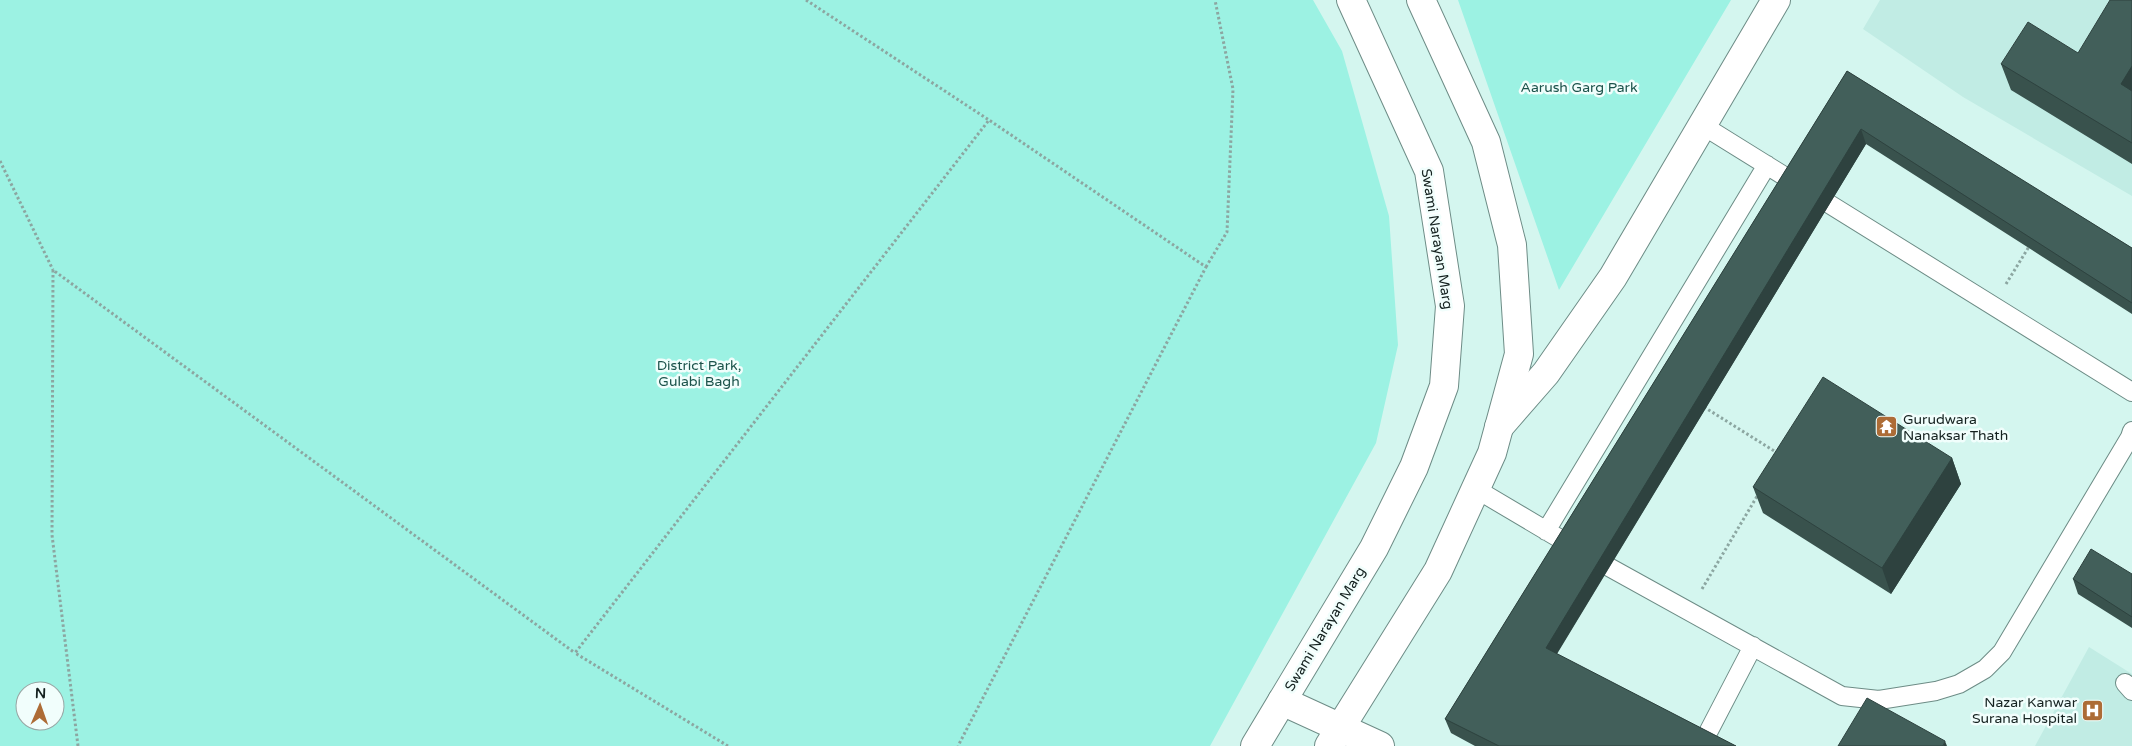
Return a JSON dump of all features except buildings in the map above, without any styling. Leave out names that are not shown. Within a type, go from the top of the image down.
[{"type":"main road","name":"Swami Narayan Marg","points":[[1254,746],[1374,548],[1414,467],[1444,386],[1450,306],[1429,171],[1351,0]]},
{"type":"main road","points":[[1335,736],[1438,571],[1492,453],[1519,354],[1512,245],[1486,142],[1421,0]]},
{"type":"main road","points":[[1499,427],[1546,374],[1613,278],[1776,0]]},
{"type":"main road","points":[[1282,701],[1335,736],[1380,746]]},
{"type":"lane","points":[[1702,125],[2132,392]]},
{"type":"lane","points":[[1546,531],[1766,165]]},
{"type":"lane","points":[[1476,489],[1546,531],[1842,696],[1879,700],[1936,691],[1959,684],[1985,669],[2002,652],[2132,431]]},
{"type":"lane","points":[[1701,746],[1753,646]]},
{"type":"path","points":[[806,0],[989,120],[1206,267]]},
{"type":"path","points":[[958,746],[1206,267],[1227,232],[1233,90],[1215,0]]},
{"type":"path","points":[[575,653],[989,120]]},
{"type":"path","points":[[0,161],[53,270],[52,535],[78,746]]},
{"type":"path","points":[[1993,306],[2034,238]]},
{"type":"path","points":[[53,270],[575,653],[728,746]]},
{"type":"path","points":[[1700,405],[1782,456]]},
{"type":"path","points":[[1689,611],[1762,488]]},
{"type":"shaded area","points":[[1880,0],[2132,0],[2132,196],[1963,97],[1863,29]]},
{"type":"shaded area","name":"Nazar Kanwar Surana Hospital","points":[[2089,647],[2132,674],[2132,746],[2035,746]]},
{"type":"green space","name":"District Park, Gulabi Bagh","points":[[0,0],[1313,0],[1342,51],[1389,216],[1398,345],[1376,443],[1210,746],[0,746]]},
{"type":"green space","name":"Aarush Garg Park","points":[[1458,0],[1731,0],[1559,290]]},
{"type":"place","name":"Gurudwara Nanaksar Thath","points":[[1887,427]]},
{"type":"place","name":"Nazar Kanwar Surana Hospital","points":[[2093,710]]}]
